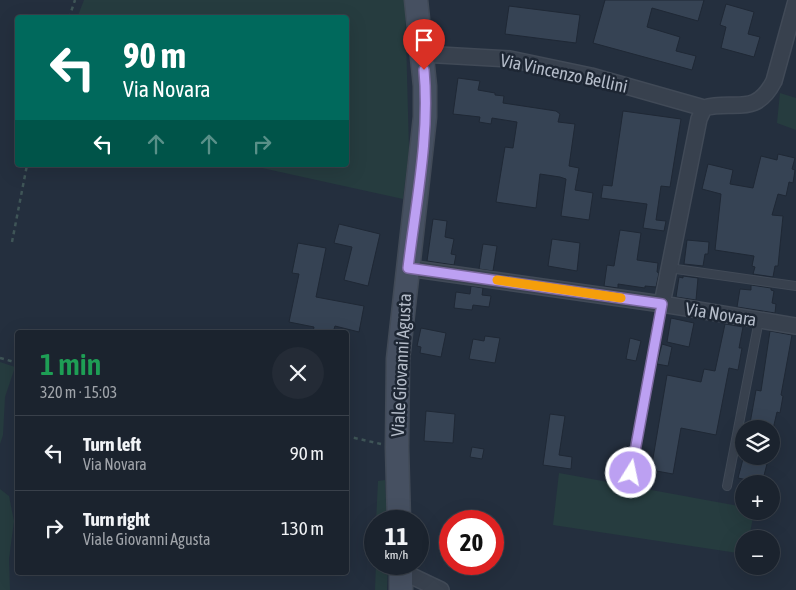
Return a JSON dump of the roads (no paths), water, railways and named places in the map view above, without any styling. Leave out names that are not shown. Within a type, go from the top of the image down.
[{"type":"street","name":"Viale Giovanni Agusta","points":[[399,510],[398,359],[425,118],[425,86],[416,0]]},
{"type":"street","name":"Via Vincenzo Bellini","points":[[422,54],[510,59],[591,76],[704,108],[714,105],[738,106],[750,104],[761,99],[768,92],[790,44],[796,1]]},
{"type":"street","points":[[662,304],[699,120],[704,108]]},
{"type":"street","name":"Via Novara","points":[[408,268],[662,304],[796,326]]},
{"type":"street","points":[[401,575],[441,590]]},
{"type":"lane","points":[[669,268],[796,286]]},
{"type":"lane","points":[[631,473],[662,304]]},
{"type":"lane","points":[[727,486],[759,320]]}]
